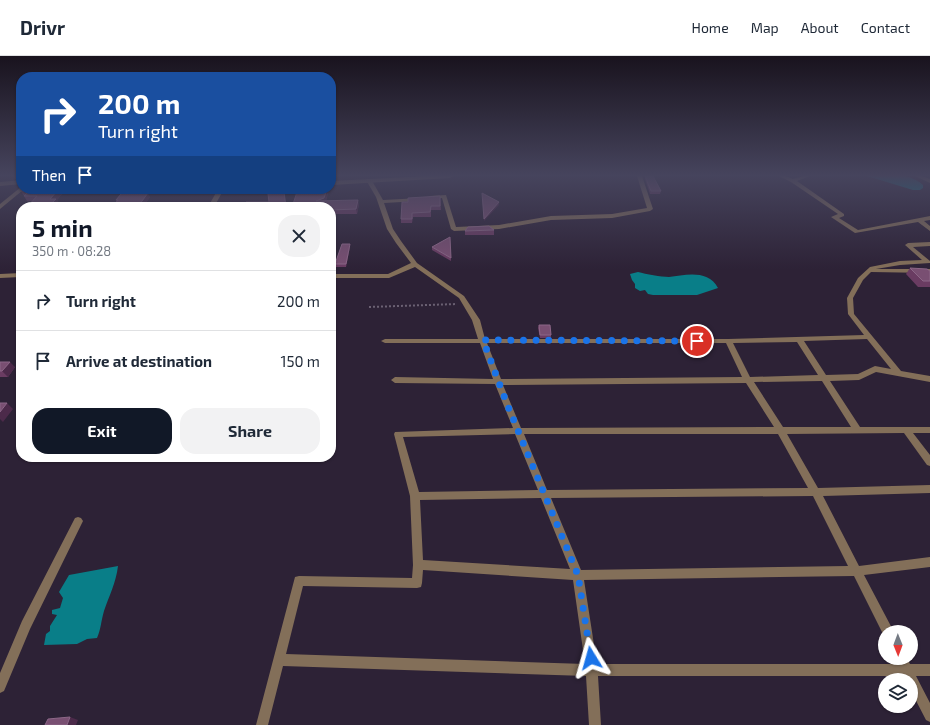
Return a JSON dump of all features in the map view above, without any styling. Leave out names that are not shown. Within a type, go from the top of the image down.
[{"type":"street","points":[[383,207],[390,229],[415,264],[462,297],[476,320],[498,382],[578,575],[592,670],[595,725]]},
{"type":"street","points":[[447,207],[454,229],[499,227],[551,218],[612,216],[650,209],[649,207]]},
{"type":"street","points":[[831,207],[842,215],[834,216],[857,232],[930,218]]},
{"type":"street","points":[[919,220],[930,229]]},
{"type":"street","points":[[898,373],[851,314],[850,298],[860,279],[872,268],[900,263],[928,262],[908,245],[930,244]]},
{"type":"street","points":[[336,276],[389,276],[415,264]]},
{"type":"street","points":[[868,271],[930,271]]},
{"type":"street","points":[[0,276],[16,275]]},
{"type":"street","points":[[385,341],[728,341],[869,337]]},
{"type":"street","points":[[799,339],[858,430]]},
{"type":"street","points":[[728,341],[748,380],[780,430],[816,493],[858,571],[885,625]]},
{"type":"street","points":[[395,380],[498,382],[748,380],[858,377],[875,369],[930,379]]},
{"type":"street","points":[[906,430],[930,462]]},
{"type":"street","points":[[262,725],[299,581],[417,583],[418,565],[415,496],[398,434],[518,431],[930,430]]},
{"type":"street","points":[[415,496],[544,493],[816,493],[930,489]]},
{"type":"street","points":[[0,687],[26,625],[78,521]]},
{"type":"street","points":[[418,565],[578,575],[858,571],[930,562]]},
{"type":"street","points":[[278,660],[592,670],[930,670]]},
{"type":"street","points":[[904,665],[930,716]]},
{"type":"path","points":[[369,307],[466,304]]},
{"type":"shaded area","points":[[638,272],[666,277],[689,275],[702,276],[714,282],[718,288],[697,295],[648,294],[645,290],[640,291],[635,288],[635,284],[630,274]]},
{"type":"shaded area","points":[[118,566],[116,578],[104,611],[97,638],[87,639],[77,644],[44,645],[46,634],[50,631],[50,626],[57,615],[52,614],[52,610],[60,608],[63,598],[59,592],[69,575]]},
{"type":"building","points":[[336,207],[356,207],[356,209],[336,210]]},
{"type":"building","points":[[402,207],[431,207],[430,212],[412,213],[412,219],[401,219]]},
{"type":"building","points":[[483,207],[494,207],[484,219]]},
{"type":"building","points":[[489,226],[494,230],[465,231],[468,227]]},
{"type":"building","points":[[450,237],[451,258],[432,247]]},
{"type":"building","points":[[342,244],[350,244],[346,264],[336,264]]},
{"type":"building","points":[[910,268],[927,269],[930,271],[930,281],[923,281]]},
{"type":"building","points":[[539,325],[550,325],[551,335],[540,335]]},
{"type":"building","points":[[0,362],[10,362],[2,371],[0,371]]},
{"type":"building","points":[[0,403],[7,403],[0,412]]},
{"type":"building","points":[[70,717],[67,725],[45,725],[48,719]]},
{"type":"route","points":[[591,658],[578,575],[507,404],[486,352],[483,340],[697,341]]}]
